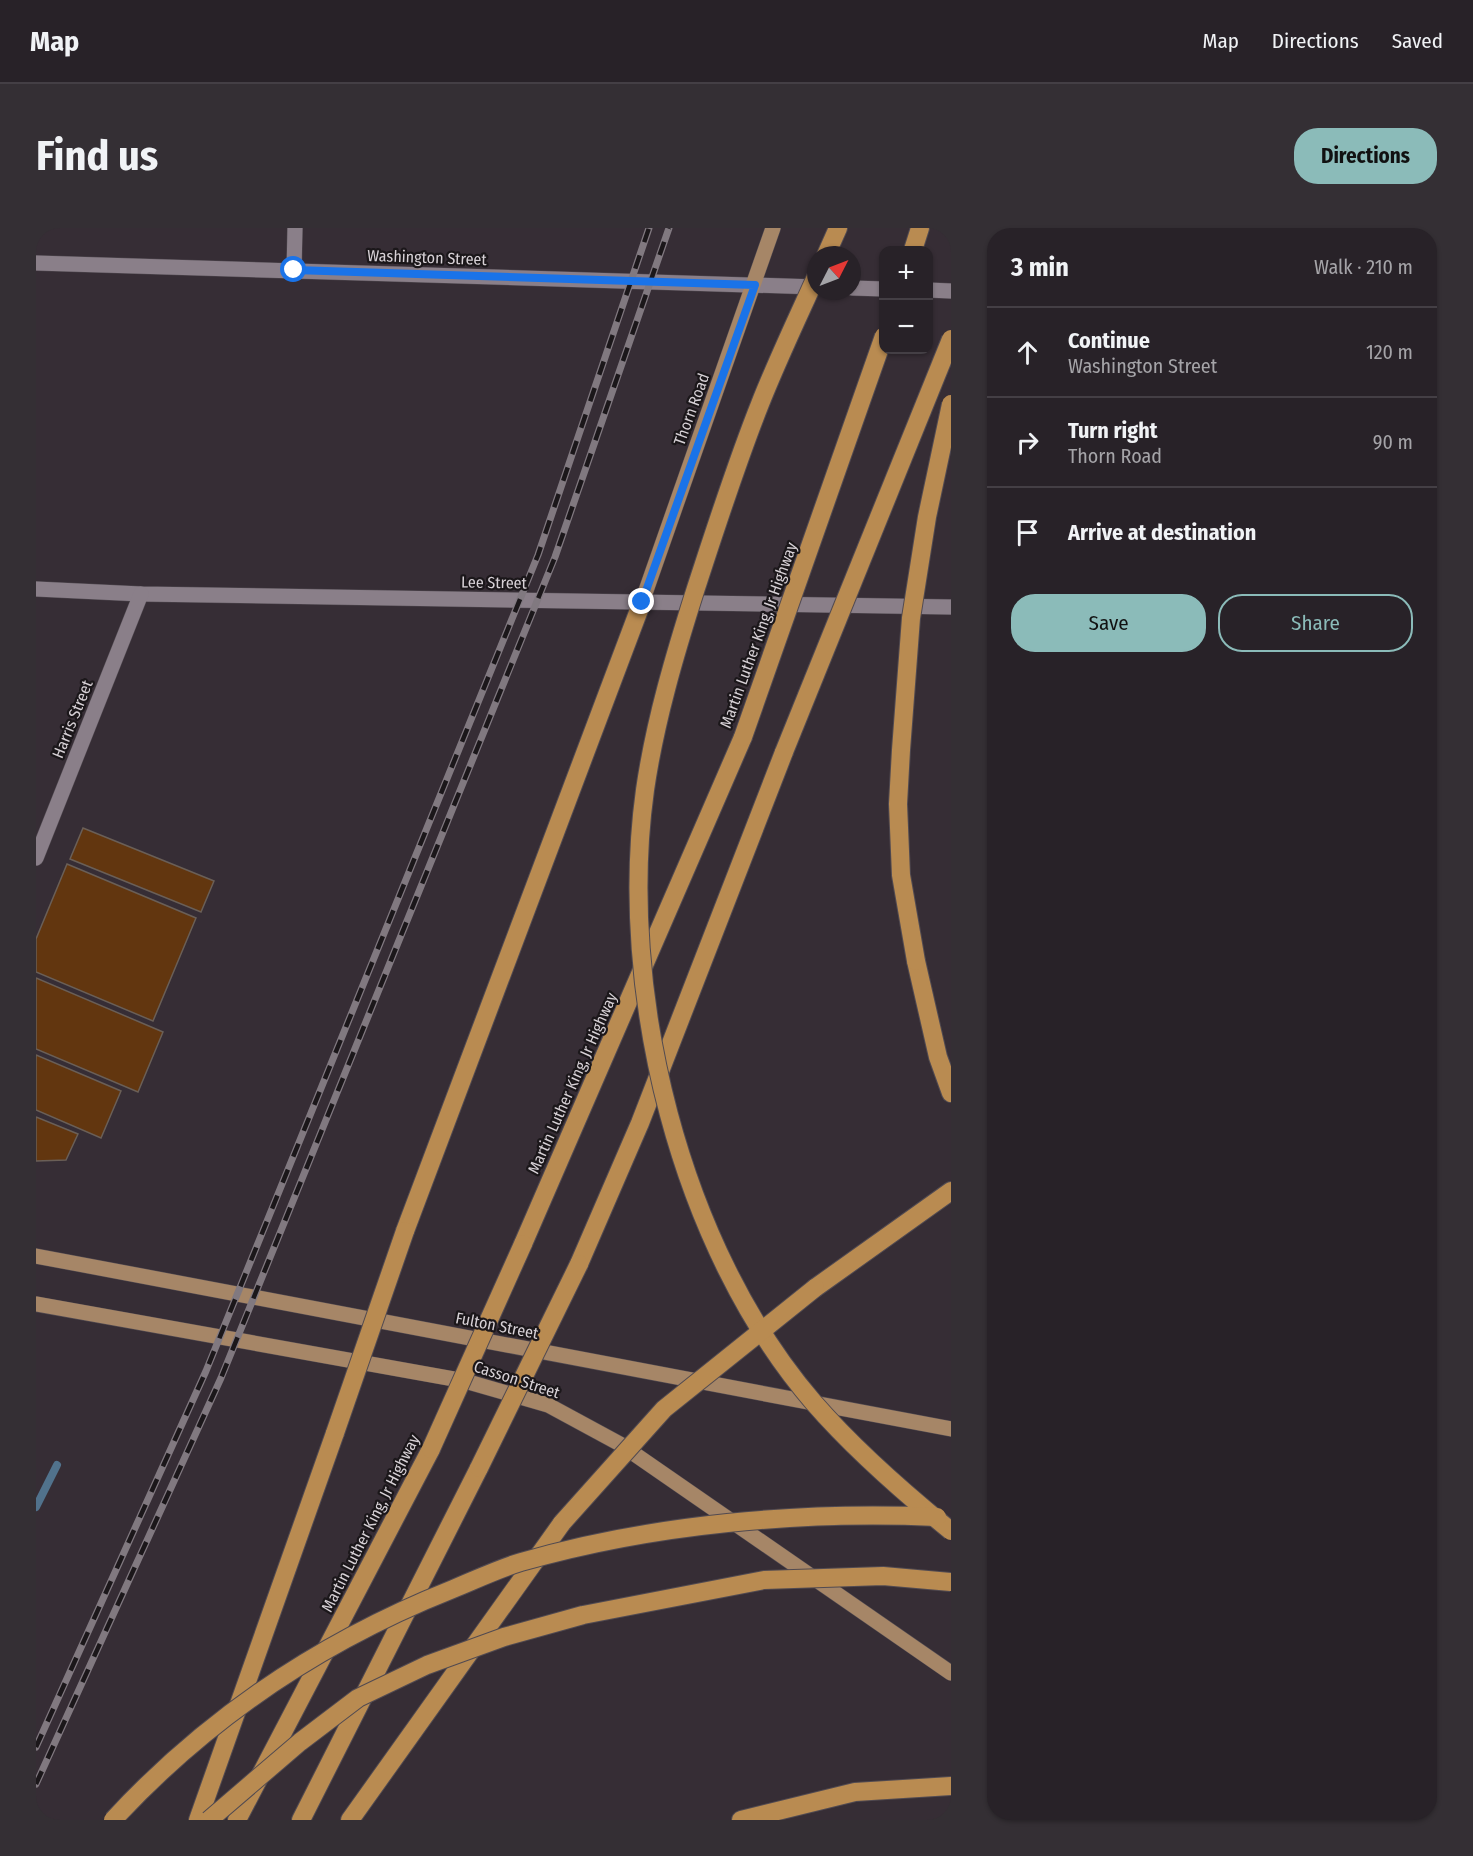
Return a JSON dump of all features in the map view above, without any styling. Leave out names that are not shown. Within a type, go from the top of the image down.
[{"type":"highway","points":[[830,246],[838,228]]},
{"type":"highway","points":[[914,246],[920,228]]},
{"type":"highway","points":[[807,297],[760,403],[710,547],[659,714],[645,791],[639,872],[639,939],[650,1021],[676,1144],[716,1249],[744,1303],[777,1354],[814,1403],[916,1502],[951,1531]]},
{"type":"highway","points":[[301,1820],[579,1264],[640,1123],[784,752],[951,339]]},
{"type":"highway","name":"Martin Luther King, Jr Highway","points":[[237,1820],[431,1449],[523,1244],[743,737],[879,350]]},
{"type":"highway","points":[[951,404],[927,517],[911,618],[898,804],[901,875],[912,939],[938,1057],[951,1093]]},
{"type":"highway","points":[[198,1820],[405,1232],[642,602]]},
{"type":"highway","points":[[350,1820],[562,1523],[664,1409],[814,1288],[951,1191]]},
{"type":"highway","points":[[113,1820],[153,1776],[195,1741],[248,1698],[306,1660],[396,1612],[519,1562],[623,1538],[749,1522],[867,1514],[951,1518]]},
{"type":"highway","points":[[209,1820],[300,1742],[358,1698],[427,1665],[504,1637],[583,1615],[764,1580],[883,1576],[951,1582]]},
{"type":"highway","points":[[741,1820],[855,1792],[951,1786]]},
{"type":"main road","name":"Thorn Road","points":[[642,602],[755,285],[773,228]]},
{"type":"main road","name":"Fulton Street","points":[[36,1256],[951,1429]]},
{"type":"main road","name":"Casson Street","points":[[36,1304],[465,1381],[548,1405],[620,1444],[951,1673]]},
{"type":"street","points":[[294,270],[295,228]]},
{"type":"street","name":"Washington Street","points":[[36,263],[807,287]]},
{"type":"street","points":[[861,288],[879,289]]},
{"type":"street","points":[[933,290],[951,291]]},
{"type":"street","name":"Lee Street","points":[[36,589],[141,594],[951,607]]},
{"type":"street","name":"Harris Street","points":[[36,858],[141,594]]},
{"type":"building","points":[[83,828],[214,881],[201,912],[70,859]]},
{"type":"building","points":[[67,864],[196,918],[153,1021],[36,972],[36,939]]},
{"type":"building","points":[[36,978],[163,1032],[138,1092],[36,1049]]},
{"type":"building","points":[[36,1055],[121,1091],[101,1138],[36,1110]]},
{"type":"building","points":[[36,1117],[78,1134],[66,1160],[36,1161]]},
{"type":"waterway","points":[[36,1507],[57,1465]]},
{"type":"railway","points":[[36,1747],[206,1371],[538,555],[649,228]]},
{"type":"railway","points":[[36,1784],[221,1378],[555,557],[669,228]]},
{"type":"route","points":[[294,270],[755,285],[642,602]]}]
